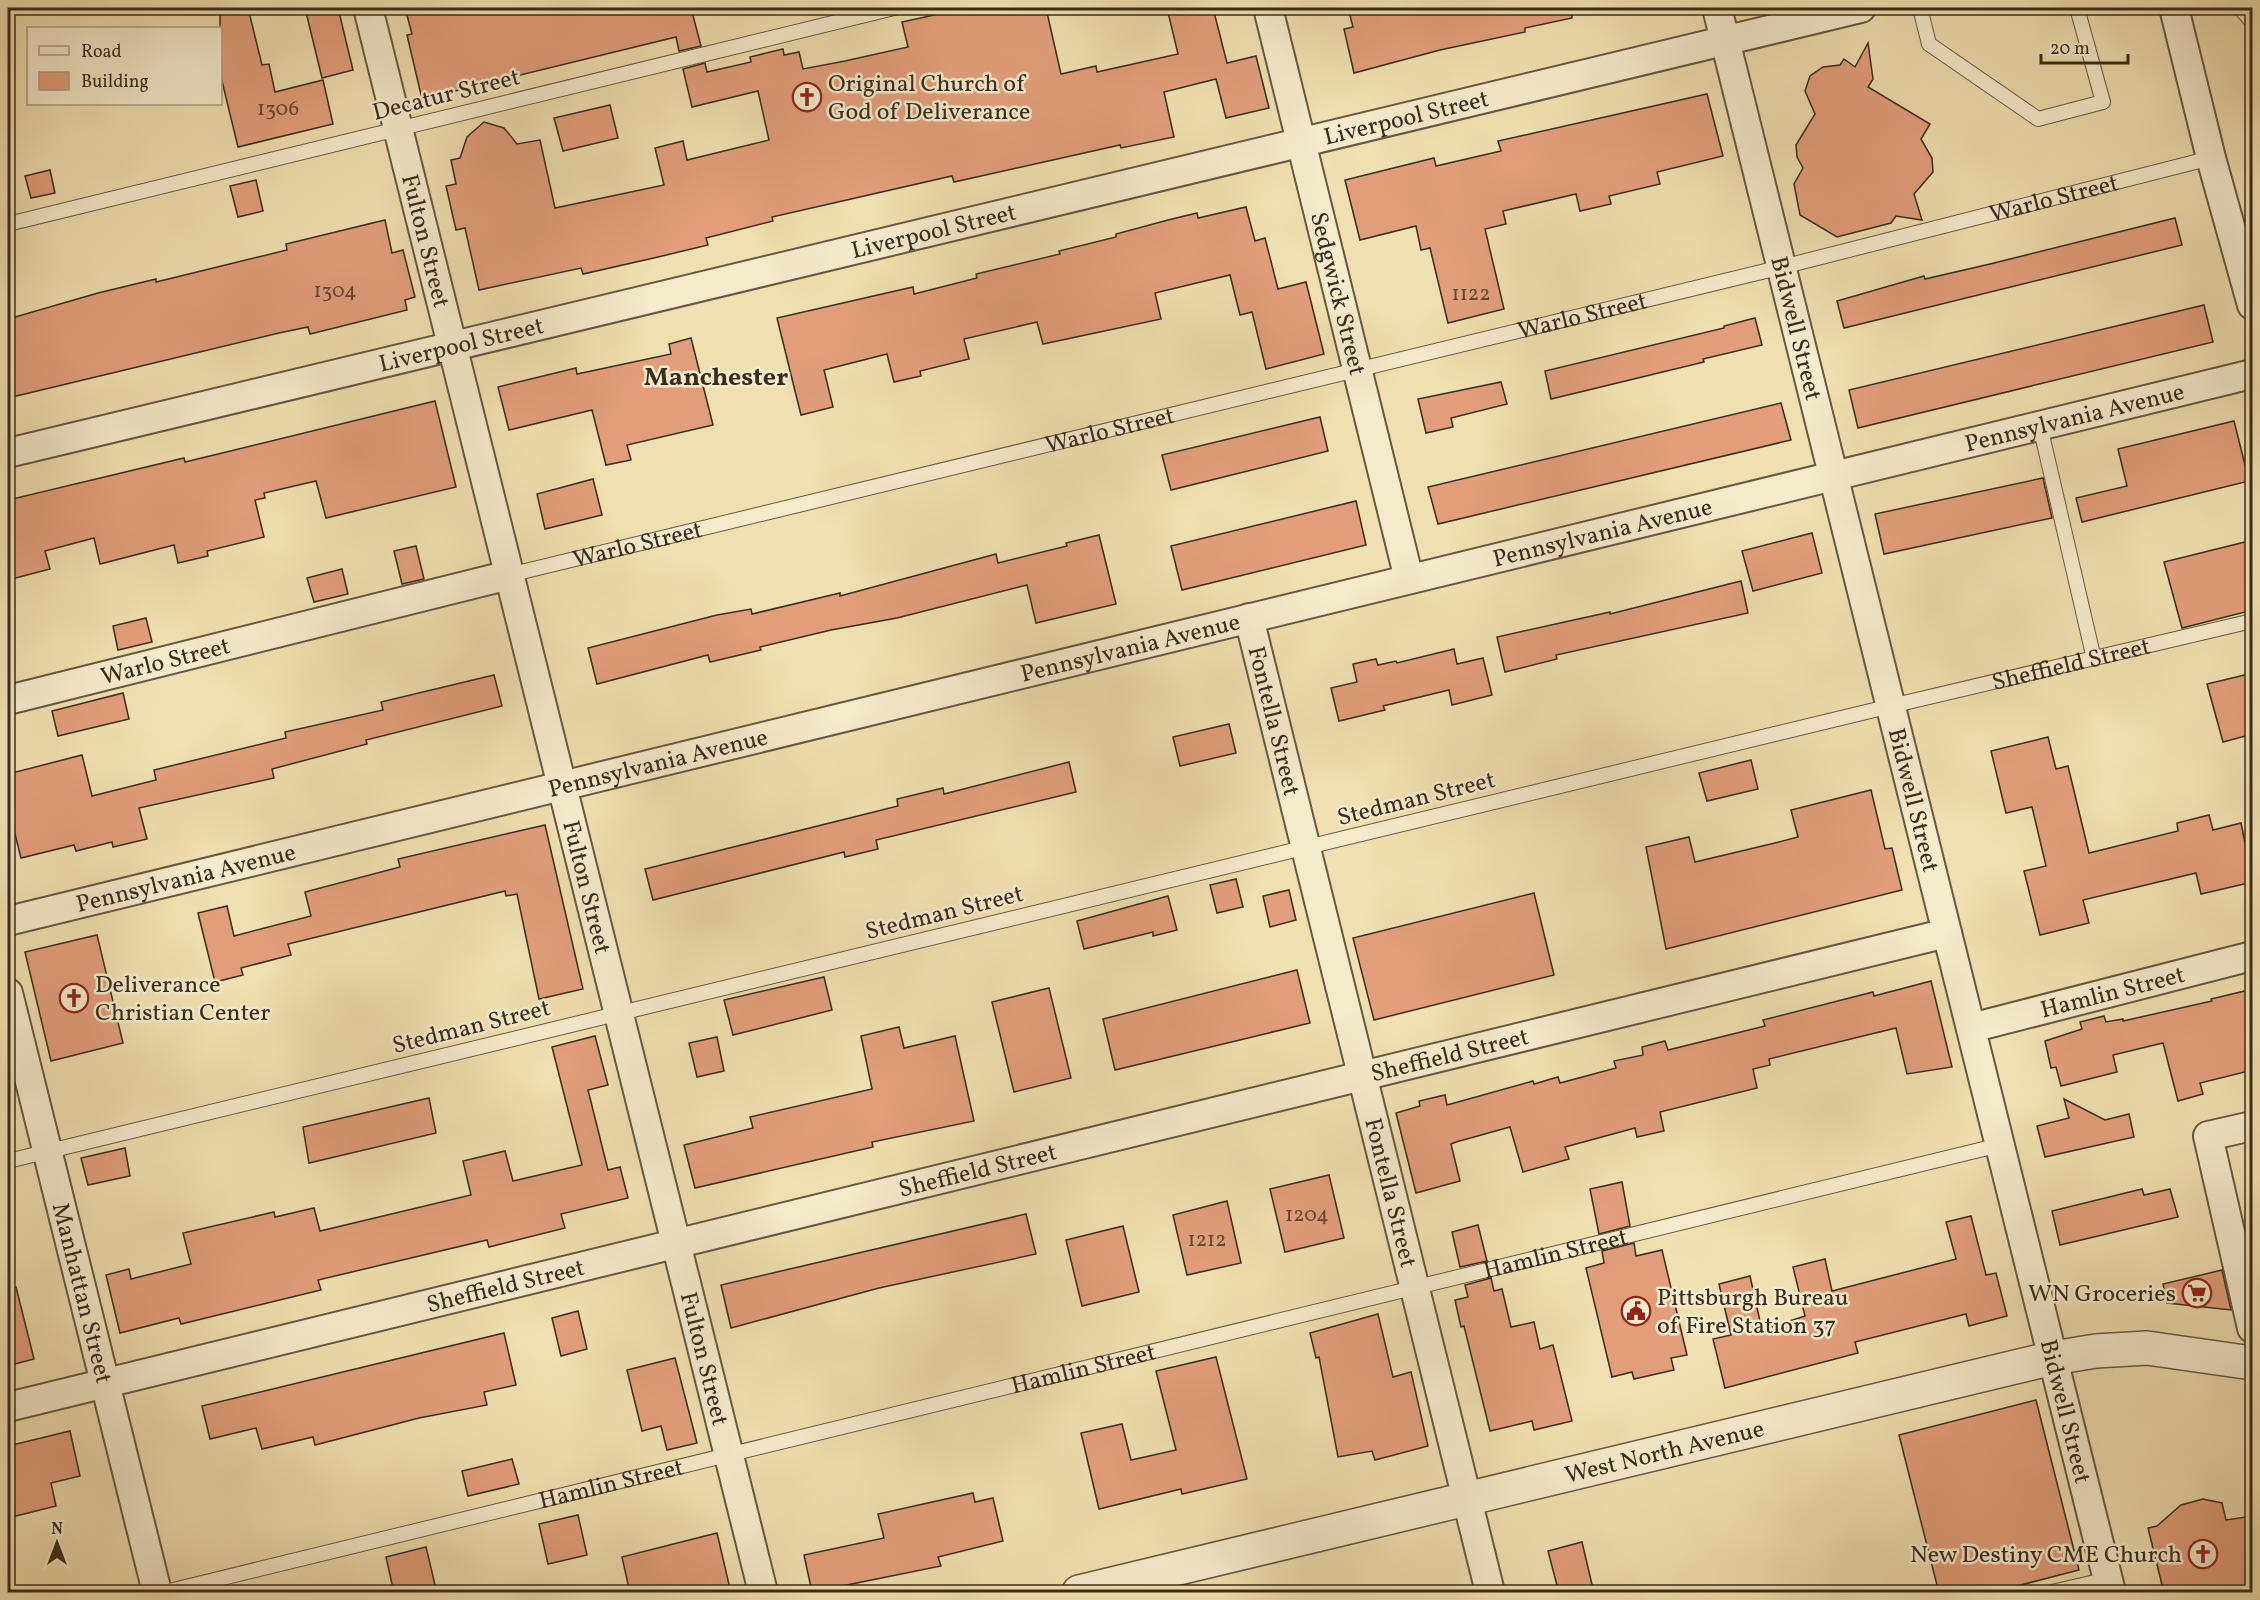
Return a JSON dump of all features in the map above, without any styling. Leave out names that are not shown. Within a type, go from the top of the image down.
[{"type":"street","name":"Fulton Street","points":[[368,8],[763,1593]]},
{"type":"street","name":"Sedgwick Street","points":[[1268,8],[1409,579]]},
{"type":"street","name":"Bidwell Street","points":[[1717,8],[2110,1586]]},
{"type":"street","name":"Liverpool Street","points":[[8,453],[1861,8]]},
{"type":"street","points":[[2174,8],[2211,158],[2253,304]]},
{"type":"street","name":"Pennsylvania Avenue","points":[[8,921],[2253,374]]},
{"type":"street","name":"Warlo Street","points":[[8,700],[509,575]]},
{"type":"street","name":"Fontella Street","points":[[1249,618],[1490,1593]]},
{"type":"street","name":"Sheffield Street","points":[[8,1407],[1947,933]]},
{"type":"street","name":"Hamlin Street","points":[[1971,1028],[2253,956]]},
{"type":"street","name":"Manhattan Street","points":[[8,993],[157,1593]]},
{"type":"street","points":[[2253,1126],[2208,1136],[2253,1328]]},
{"type":"street","name":"West North Avenue","points":[[1079,1593],[2053,1358],[2096,1351],[2147,1348],[2253,1363]]},
{"type":"lane","name":"Decatur Street","points":[[8,224],[867,11],[894,8]]},
{"type":"lane","points":[[1920,8],[1929,44],[2038,119],[2103,102],[2077,8]]},
{"type":"lane","points":[[2240,8],[2253,22]]},
{"type":"lane","name":"Warlo Street","points":[[509,575],[1782,267],[2211,158]]},
{"type":"lane","points":[[2040,426],[2094,659]]},
{"type":"lane","name":"Sheffield Street","points":[[1891,706],[2253,621]]},
{"type":"lane","name":"Stedman Street","points":[[8,1161],[1891,706]]},
{"type":"lane","name":"Hamlin Street","points":[[165,1593],[2000,1145]]},
{"type":"lane","points":[[2052,1593],[2110,1586]]},
{"type":"building","points":[[220,8],[248,8],[262,65],[269,64],[275,92],[323,80],[333,124],[238,147],[222,81],[222,27],[220,27]]},
{"type":"building","points":[[305,8],[338,8],[353,70],[322,78]]},
{"type":"building","points":[[405,8],[691,8],[701,46],[679,51],[676,37],[422,99],[407,35],[412,34]]},
{"type":"building","points":[[966,8],[1046,8],[1061,74],[1096,66],[1097,72],[1178,54],[1167,8],[1213,8],[1227,63],[1256,56],[1269,108],[1226,118],[1216,79],[1164,92],[1174,137],[1121,148],[1120,145],[954,182],[952,176],[772,217],[773,221],[706,238],[708,245],[583,274],[581,268],[479,290],[465,228],[456,230],[446,186],[456,184],[451,160],[460,158],[467,137],[484,122],[504,128],[517,144],[540,140],[555,208],[664,185],[655,148],[683,141],[687,160],[769,140],[758,91],[692,107],[683,69],[705,63],[707,72],[751,62],[750,57],[783,49],[784,55],[799,52],[803,69],[845,61],[908,47],[902,22]]},
{"type":"building","points":[[1348,8],[1571,8],[1572,18],[1525,28],[1525,32],[1440,50],[1354,73],[1344,29],[1353,27]]},
{"type":"building","points":[[1868,43],[1873,79],[1868,87],[1930,124],[1921,139],[1932,158],[1933,172],[1914,194],[1922,220],[1896,216],[1891,223],[1837,237],[1800,215],[1794,184],[1803,168],[1797,157],[1796,145],[1815,114],[1805,91],[1810,76],[1823,67],[1840,65],[1844,59],[1855,67]]},
{"type":"building","points":[[1707,94],[1723,156],[1657,172],[1660,184],[1609,196],[1611,204],[1580,211],[1576,194],[1503,211],[1506,224],[1485,229],[1504,309],[1448,323],[1430,248],[1421,250],[1416,226],[1360,240],[1345,180],[1434,158],[1436,166],[1501,151],[1498,141]]},
{"type":"building","points":[[610,105],[618,138],[563,151],[554,118]]},
{"type":"building","points":[[50,170],[55,193],[31,198],[25,176]]},
{"type":"building","points":[[256,180],[263,211],[238,217],[230,186]]},
{"type":"building","points":[[1246,207],[1255,241],[1265,238],[1278,289],[1306,282],[1324,354],[1266,369],[1252,312],[1240,315],[1230,275],[1155,293],[1161,319],[1043,344],[1037,322],[964,339],[969,359],[920,371],[921,376],[894,382],[887,354],[824,370],[833,407],[801,415],[777,318],[913,287],[914,294],[977,278],[976,274],[1060,254],[1059,251],[1116,237],[1116,234],[1168,220],[1197,213],[1198,218]]},
{"type":"building","points":[[2175,218],[2182,245],[1844,328],[1837,301],[1924,276],[1925,279],[1990,264]]},
{"type":"building","points":[[385,220],[392,253],[403,250],[415,297],[405,300],[407,310],[310,334],[308,327],[279,333],[8,398],[8,319],[98,293],[156,279],[156,282],[287,250],[286,244]]},
{"type":"building","points":[[2204,305],[2213,342],[1858,428],[1849,390]]},
{"type":"building","points":[[1755,318],[1762,345],[1703,359],[1704,362],[1551,399],[1545,371],[1724,328],[1724,326]]},
{"type":"building","points":[[691,338],[713,425],[627,445],[631,460],[606,465],[592,410],[509,430],[498,387],[576,368],[577,374],[671,354],[669,344]]},
{"type":"building","points":[[1501,382],[1507,404],[1451,418],[1453,427],[1426,433],[1418,399]]},
{"type":"building","points":[[435,401],[456,487],[326,518],[316,481],[264,493],[265,498],[255,500],[264,537],[207,551],[208,556],[178,563],[174,545],[100,564],[94,538],[45,551],[50,569],[8,580],[8,500],[184,458],[185,462]]},
{"type":"building","points":[[1781,403],[1791,440],[1438,524],[1428,487]]},
{"type":"building","points":[[1320,417],[1328,451],[1171,490],[1162,455]]},
{"type":"building","points":[[2234,421],[2249,481],[2082,522],[2076,498],[2127,486],[2118,449]]},
{"type":"building","points":[[2043,478],[2052,518],[1884,554],[1875,514]]},
{"type":"building","points":[[593,479],[602,515],[545,529],[537,494]]},
{"type":"building","points":[[1356,501],[1366,545],[1182,590],[1171,546]]},
{"type":"building","points":[[1812,533],[1822,573],[1753,591],[1742,551]]},
{"type":"building","points":[[1099,535],[1116,604],[1036,623],[1027,585],[897,618],[831,630],[760,647],[761,650],[710,662],[708,655],[597,684],[588,648],[717,615],[751,609],[752,614],[840,593],[840,596],[996,554],[998,563],[1067,546],[1066,543]]},
{"type":"building","points":[[2253,540],[2253,610],[2182,628],[2164,562]]},
{"type":"building","points":[[416,546],[424,579],[402,584],[394,551]]},
{"type":"building","points":[[342,569],[348,594],[314,602],[307,578]]},
{"type":"building","points":[[1741,581],[1748,613],[1556,655],[1557,659],[1505,672],[1497,637],[1610,612],[1610,614]]},
{"type":"building","points":[[146,618],[152,642],[118,650],[113,626]]},
{"type":"building","points":[[1454,649],[1457,664],[1483,658],[1492,695],[1452,705],[1449,690],[1383,706],[1385,710],[1339,721],[1331,688],[1357,682],[1353,664],[1376,659],[1378,665],[1396,661],[1397,663]]},
{"type":"building","points":[[2253,673],[2253,734],[2223,742],[2207,684]]},
{"type":"building","points":[[494,675],[502,706],[366,740],[367,744],[272,769],[274,778],[139,808],[147,839],[113,847],[112,842],[76,851],[74,845],[21,858],[11,818],[8,774],[82,755],[92,796],[156,780],[154,770],[286,738],[285,732],[383,710],[381,702]]},
{"type":"building","points":[[123,693],[129,719],[58,736],[52,711]]},
{"type":"building","points":[[1229,724],[1236,753],[1180,766],[1173,737]]},
{"type":"building","points":[[2048,737],[2056,769],[2068,766],[2089,853],[2178,831],[2177,823],[2209,815],[2213,830],[2241,823],[2253,882],[2201,894],[2196,873],[2083,900],[2089,923],[2040,935],[2024,871],[2046,866],[2032,807],[2006,813],[1991,751]]},
{"type":"building","points":[[1751,760],[1758,789],[1707,801],[1699,773]]},
{"type":"building","points":[[1069,762],[1076,792],[876,840],[878,849],[845,857],[844,852],[653,900],[645,869],[898,806],[897,799],[943,788],[944,794]]},
{"type":"building","points":[[1871,790],[1885,849],[1892,848],[1902,890],[1666,949],[1646,847],[1689,837],[1695,862],[1775,843],[1798,837],[1791,810]]},
{"type":"building","points":[[545,825],[583,989],[539,999],[517,894],[506,896],[505,891],[288,944],[291,955],[241,968],[243,975],[215,982],[198,913],[227,906],[234,936],[311,916],[305,892],[400,867],[398,859]]},
{"type":"building","points":[[1236,879],[1243,907],[1217,913],[1210,885]]},
{"type":"building","points":[[1289,890],[1296,920],[1270,927],[1263,896]]},
{"type":"building","points":[[1534,893],[1554,975],[1374,1020],[1353,938]]},
{"type":"building","points":[[1168,896],[1177,930],[1153,936],[1153,932],[1084,949],[1077,921]]},
{"type":"building","name":"Deliverance Christian Center","points":[[97,935],[123,1043],[51,1061],[25,952]]},
{"type":"building","points":[[1297,970],[1310,1023],[1115,1070],[1103,1019]]},
{"type":"building","points":[[824,977],[832,1010],[733,1035],[724,1000]]},
{"type":"building","points":[[1931,981],[1952,1067],[1907,1074],[1896,1028],[1769,1059],[1770,1065],[1753,1069],[1757,1088],[1660,1112],[1664,1131],[1637,1137],[1635,1128],[1565,1147],[1569,1159],[1523,1172],[1510,1127],[1456,1142],[1451,1144],[1460,1181],[1416,1193],[1396,1113],[1420,1106],[1419,1101],[1445,1095],[1447,1105],[1533,1081],[1534,1084],[1558,1077],[1560,1083],[1616,1068],[1614,1061],[1643,1055],[1642,1047],[1665,1041],[1668,1050],[1765,1026],[1763,1020],[1873,992],[1874,996]]},
{"type":"building","points":[[1049,988],[1071,1078],[1014,1092],[992,1002]]},
{"type":"building","points":[[2253,989],[2253,1070],[2200,1083],[2203,1094],[2178,1101],[2163,1043],[2113,1055],[2117,1072],[2061,1086],[2056,1067],[2051,1068],[2045,1041],[2082,1029],[2080,1022],[2104,1016],[2106,1022],[2123,1019],[2123,1021],[2212,1001],[2211,999]]},
{"type":"building","points":[[899,1027],[904,1048],[955,1036],[974,1121],[872,1142],[873,1147],[695,1188],[684,1145],[753,1128],[750,1117],[872,1089],[861,1036]]},
{"type":"building","points":[[595,1036],[608,1085],[588,1090],[608,1170],[620,1167],[628,1198],[561,1214],[565,1228],[489,1247],[487,1240],[318,1280],[321,1290],[181,1324],[179,1318],[120,1333],[106,1275],[129,1269],[131,1279],[191,1264],[183,1233],[274,1212],[275,1217],[314,1208],[320,1231],[471,1195],[463,1161],[505,1151],[513,1181],[582,1165],[552,1047]]},
{"type":"building","points":[[717,1037],[724,1071],[697,1077],[689,1043]]},
{"type":"building","points":[[429,1098],[436,1133],[309,1163],[303,1127]]},
{"type":"building","points":[[2064,1099],[2105,1120],[2129,1114],[2134,1137],[2045,1157],[2037,1126],[2069,1118]]},
{"type":"building","points":[[125,1148],[130,1176],[88,1185],[81,1158]]},
{"type":"building","points":[[1329,1175],[1344,1238],[1285,1252],[1270,1189]]},
{"type":"building","points":[[1622,1182],[1630,1226],[1599,1234],[1590,1189]]},
{"type":"building","points":[[2142,1189],[2144,1195],[2170,1189],[2178,1217],[2060,1245],[2052,1211]]},
{"type":"building","points":[[1227,1201],[1241,1263],[1187,1275],[1173,1215]]},
{"type":"building","points":[[1026,1214],[1036,1254],[879,1288],[731,1328],[721,1285]]},
{"type":"building","points":[[1971,1216],[1986,1275],[1996,1273],[2007,1316],[1969,1326],[1966,1314],[1855,1342],[1858,1353],[1725,1388],[1713,1339],[1731,1335],[1719,1284],[1750,1276],[1762,1330],[1805,1316],[1793,1267],[1825,1259],[1832,1291],[1956,1259],[1946,1222]]},
{"type":"building","points":[[1478,1225],[1487,1261],[1460,1267],[1452,1232]]},
{"type":"building","points":[[1123,1226],[1139,1292],[1082,1306],[1066,1240]]},
{"type":"building","name":"Pittsburgh Bureau of Fire Station 37","points":[[1634,1243],[1636,1256],[1662,1250],[1687,1355],[1671,1358],[1674,1370],[1634,1379],[1632,1372],[1612,1377],[1586,1268],[1604,1263],[1602,1251]]},
{"type":"building","name":"WN Groceries","points":[[2222,1270],[2231,1310],[2167,1303],[2163,1284]]},
{"type":"building","points":[[1491,1278],[1494,1291],[1502,1289],[1511,1327],[1534,1322],[1540,1349],[1553,1345],[1572,1421],[1534,1430],[1532,1421],[1490,1431],[1464,1326],[1461,1327],[1455,1300],[1468,1297],[1465,1285]]},
{"type":"building","points":[[16,1287],[34,1359],[11,1365],[8,1352],[8,1288]]},
{"type":"building","points":[[578,1311],[587,1349],[561,1356],[552,1318]]},
{"type":"building","points":[[1378,1314],[1393,1377],[1411,1372],[1428,1446],[1375,1460],[1372,1451],[1338,1457],[1319,1357],[1316,1358],[1310,1333]]},
{"type":"building","points":[[504,1333],[516,1385],[484,1392],[487,1405],[419,1418],[315,1445],[313,1437],[262,1449],[256,1428],[210,1439],[202,1406]]},
{"type":"building","points":[[1216,1357],[1247,1479],[1182,1494],[1181,1489],[1099,1509],[1081,1433],[1122,1424],[1131,1460],[1176,1450],[1156,1371]]},
{"type":"building","points":[[675,1358],[697,1443],[667,1450],[661,1426],[642,1431],[627,1370]]},
{"type":"building","points":[[2036,1400],[2079,1570],[1990,1593],[1939,1593],[1899,1435]]},
{"type":"building","points":[[70,1431],[80,1476],[51,1483],[56,1506],[8,1518],[8,1446]]},
{"type":"building","points":[[512,1459],[519,1484],[468,1496],[462,1471]]},
{"type":"building","points":[[973,1493],[975,1502],[993,1498],[1003,1541],[938,1557],[941,1566],[812,1592],[804,1555],[884,1538],[878,1514]]},
{"type":"building","name":"New Destiny CME Church","points":[[2203,1499],[2222,1503],[2226,1520],[2246,1517],[2253,1541],[2253,1593],[2164,1593],[2148,1528],[2157,1526],[2181,1505]]},
{"type":"building","points":[[578,1515],[587,1555],[548,1564],[539,1524]]},
{"type":"building","points":[[717,1533],[731,1593],[630,1593],[622,1557]]},
{"type":"building","points":[[1582,1542],[1594,1593],[1559,1593],[1548,1551]]},
{"type":"building","points":[[426,1547],[436,1589],[423,1593],[394,1593],[386,1557]]},
{"type":"place","name":"Original Church of God of Deliverance","points":[[807,97]]},
{"type":"place","name":"Deliverance Christian Center","points":[[74,998]]},
{"type":"place","name":"WN Groceries","points":[[2197,1293]]},
{"type":"place","name":"Pittsburgh Bureau of Fire Station 37","points":[[1636,1311]]},
{"type":"place","name":"New Destiny CME Church","points":[[2203,1554]]},
{"type":"district","name":"Manchester","points":[[716,376]]}]
